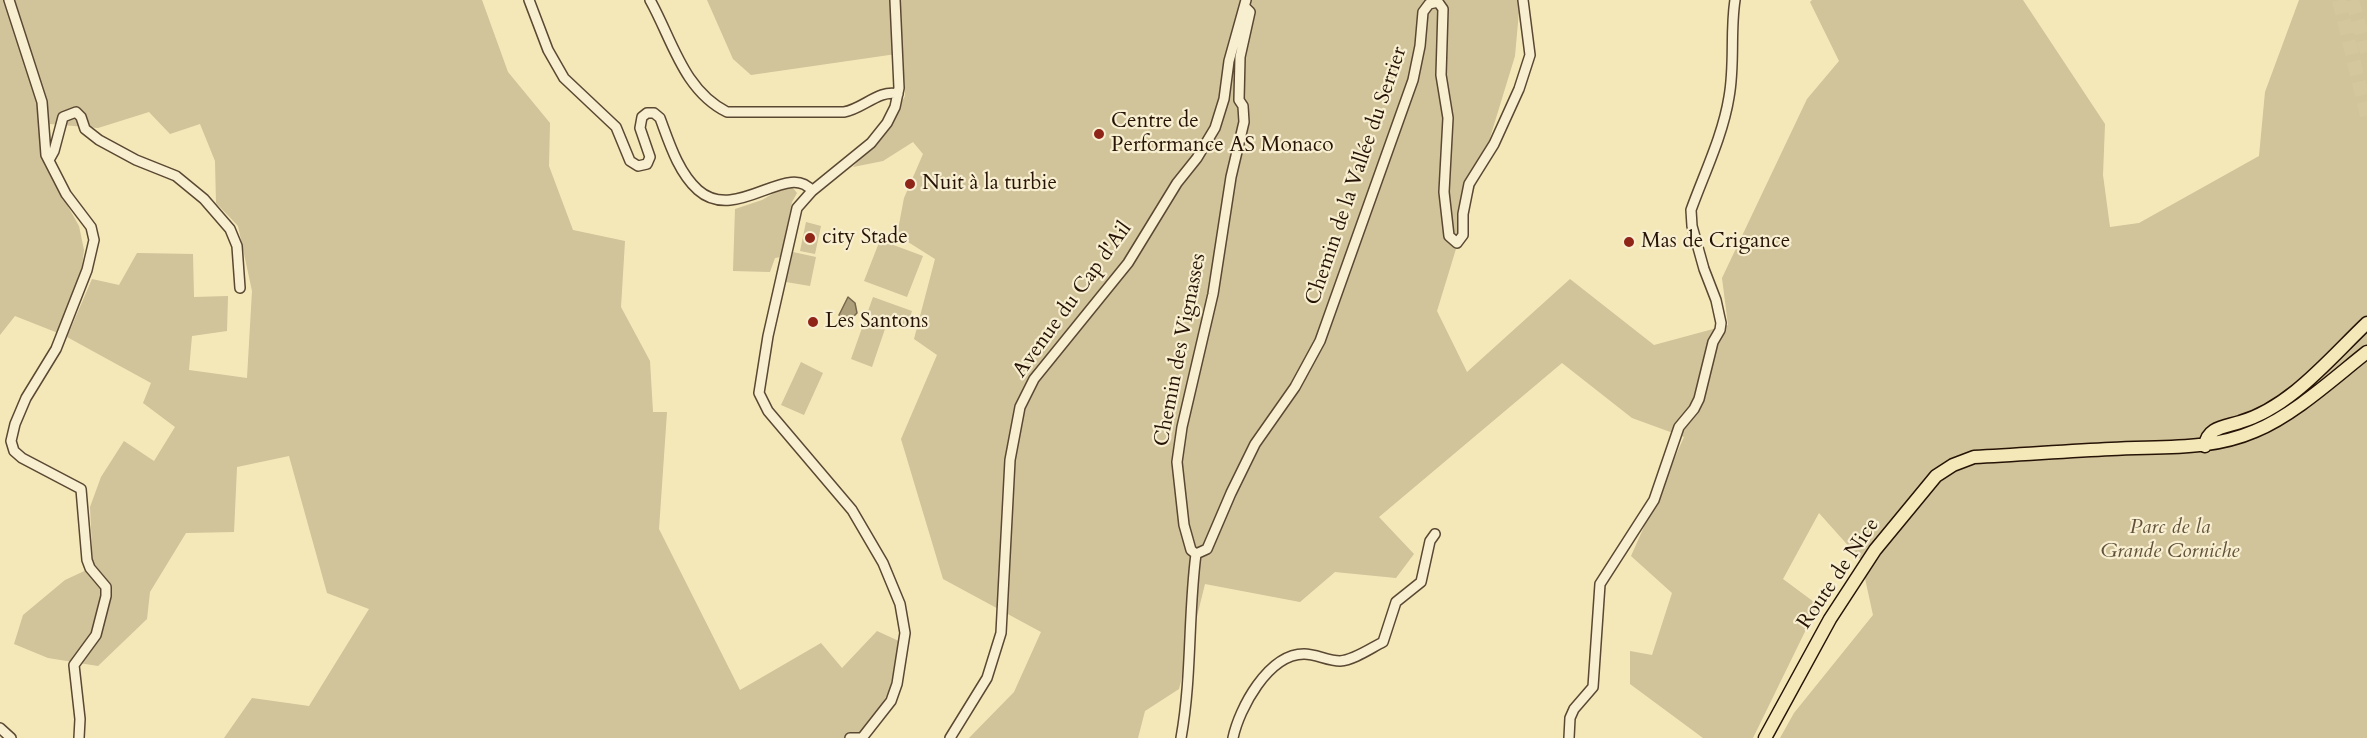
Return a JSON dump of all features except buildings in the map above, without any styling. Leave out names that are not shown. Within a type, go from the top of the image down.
[{"type":"main road","points":[[2367,323],[2286,398],[2258,415],[2211,431],[2206,437],[2205,446],[2256,431],[2276,420],[2367,352]]},
{"type":"main road","name":"Route de Nice","points":[[1765,738],[1830,619],[1875,550],[1936,476],[1953,465],[1974,457],[2205,446]]},
{"type":"street","points":[[9,0],[42,102],[44,144],[49,160],[66,195],[91,227],[94,248],[56,349],[26,398],[11,441],[14,451],[22,458],[81,489],[87,560],[90,568],[106,587],[106,596],[96,635],[74,665],[80,719],[79,738]]},
{"type":"street","points":[[529,0],[548,50],[564,78],[616,127],[630,161],[638,166],[646,164],[650,157],[640,128],[642,117],[654,113],[660,118],[684,173],[698,190],[710,198],[740,201],[795,180],[807,184],[812,191]]},
{"type":"street","points":[[650,0],[679,62],[691,81],[712,104],[727,112],[844,112],[861,107],[881,94],[890,92],[898,94]]},
{"type":"street","points":[[850,738],[862,738],[891,701],[897,684],[905,633],[900,604],[883,563],[852,510],[768,411],[759,393],[770,327],[797,208],[812,191],[871,144],[887,123],[895,107],[898,94],[895,0]]},
{"type":"street","name":"Chemin de la Vallée du Serrier","points":[[1196,554],[1207,549],[1255,444],[1295,387],[1320,341],[1413,80],[1420,46],[1423,12],[1429,4],[1438,2],[1443,9],[1441,75],[1448,118],[1444,192],[1449,236],[1457,243],[1463,235],[1463,214],[1469,184],[1494,144],[1519,89],[1530,55],[1523,0]]},
{"type":"street","points":[[1569,738],[1570,718],[1574,709],[1593,687],[1600,584],[1654,500],[1679,427],[1699,399],[1713,342],[1720,330],[1721,323],[1716,300],[1692,226],[1691,210],[1726,112],[1733,58],[1732,18],[1735,0]]},
{"type":"street","name":"Chemin des Vignasses","points":[[1196,554],[1191,550],[1184,525],[1177,462],[1182,427],[1213,294],[1231,177],[1244,122],[1243,106],[1239,100],[1240,57],[1250,20],[1250,12],[1246,3]]},
{"type":"street","name":"Avenue du Cap d'Ail","points":[[950,738],[964,720],[987,678],[1001,633],[1010,460],[1016,420],[1023,400],[1034,379],[1128,263],[1165,200],[1215,128],[1224,99],[1229,61],[1246,3]]},
{"type":"street","points":[[1224,99],[1239,100]]},
{"type":"street","points":[[49,160],[54,151],[63,117],[76,112],[81,117],[85,129],[99,140],[190,185],[230,229],[237,246],[240,288]]},
{"type":"street","points":[[1233,738],[1236,724],[1254,691],[1264,676],[1280,663],[1304,654],[1344,660],[1383,642],[1396,602],[1421,582],[1430,541],[1435,534]]},
{"type":"street","points":[[1181,738],[1185,716],[1190,601],[1196,554]]},
{"type":"street","points":[[0,728],[11,738]]},
{"type":"green space","points":[[0,0],[482,0],[508,72],[550,123],[549,166],[573,230],[625,241],[621,307],[650,361],[653,412],[667,412],[659,529],[740,690],[821,643],[842,668],[877,631],[901,642],[889,692],[864,732],[848,738],[224,738],[252,698],[309,706],[369,609],[327,593],[289,456],[237,467],[234,532],[186,533],[150,592],[147,619],[98,666],[48,658],[14,644],[23,615],[65,580],[93,567],[90,507],[101,477],[124,441],[154,461],[175,427],[143,403],[151,383],[67,337],[92,279],[119,285],[137,253],[193,254],[194,297],[228,296],[227,331],[192,336],[189,370],[247,378],[252,291],[238,226],[216,203],[215,161],[200,124],[170,134],[149,112],[98,128],[50,124],[44,164],[79,226],[84,250],[82,267],[58,333],[15,316],[0,335]]},
{"type":"green space","name":"Parc de la Grande Corniche","points":[[707,0],[1520,0],[1515,56],[1437,311],[1467,372],[1570,279],[1654,345],[1728,325],[1722,278],[1807,99],[1839,61],[1810,2],[1812,0],[2023,0],[2105,124],[2103,175],[2110,227],[2139,223],[2259,156],[2265,92],[2299,0],[2367,0],[2367,738],[1780,738],[1794,713],[1873,615],[1861,560],[1819,513],[1783,579],[1818,605],[1753,738],[1703,738],[1630,684],[1630,651],[1652,655],[1672,593],[1631,556],[1684,437],[1632,418],[1562,363],[1379,517],[1414,554],[1396,578],[1335,572],[1300,602],[1205,584],[1179,689],[1145,711],[1138,738],[969,738],[1014,692],[1041,632],[943,579],[901,439],[937,355],[914,339],[935,259],[897,235],[904,198],[923,154],[913,142],[883,161],[853,167],[884,133],[905,96],[903,53],[751,75],[733,59]]},
{"type":"green space","points":[[783,188],[793,188],[797,193],[792,202],[781,257],[775,258],[770,272],[733,271],[735,209],[762,200]]},
{"type":"green space","name":"city Stade","points":[[806,222],[821,226],[815,254],[800,251]]},
{"type":"green space","points":[[880,240],[923,256],[907,297],[864,281]]},
{"type":"green space","points":[[793,252],[816,257],[810,286],[786,282]]},
{"type":"green space","points":[[873,297],[912,311],[906,329],[887,323],[872,367],[851,359]]},
{"type":"green space","points":[[801,362],[823,373],[804,415],[781,405]]},
{"type":"shaded area","points":[[848,297],[855,303],[857,313],[849,321],[844,321],[839,315]]},
{"type":"tunnel","points":[[2339,0],[2367,116]]},
{"type":"tunnel","points":[[2352,0],[2367,52]]},
{"type":"place","name":"Centre de Performance AS Monaco","points":[[1099,134]]},
{"type":"place","name":"Nuit à la turbie","points":[[910,184]]},
{"type":"place","name":"city Stade","points":[[810,238]]},
{"type":"place","name":"Mas de Crigance","points":[[1629,242]]},
{"type":"place","name":"Les Santons","points":[[813,322]]}]
